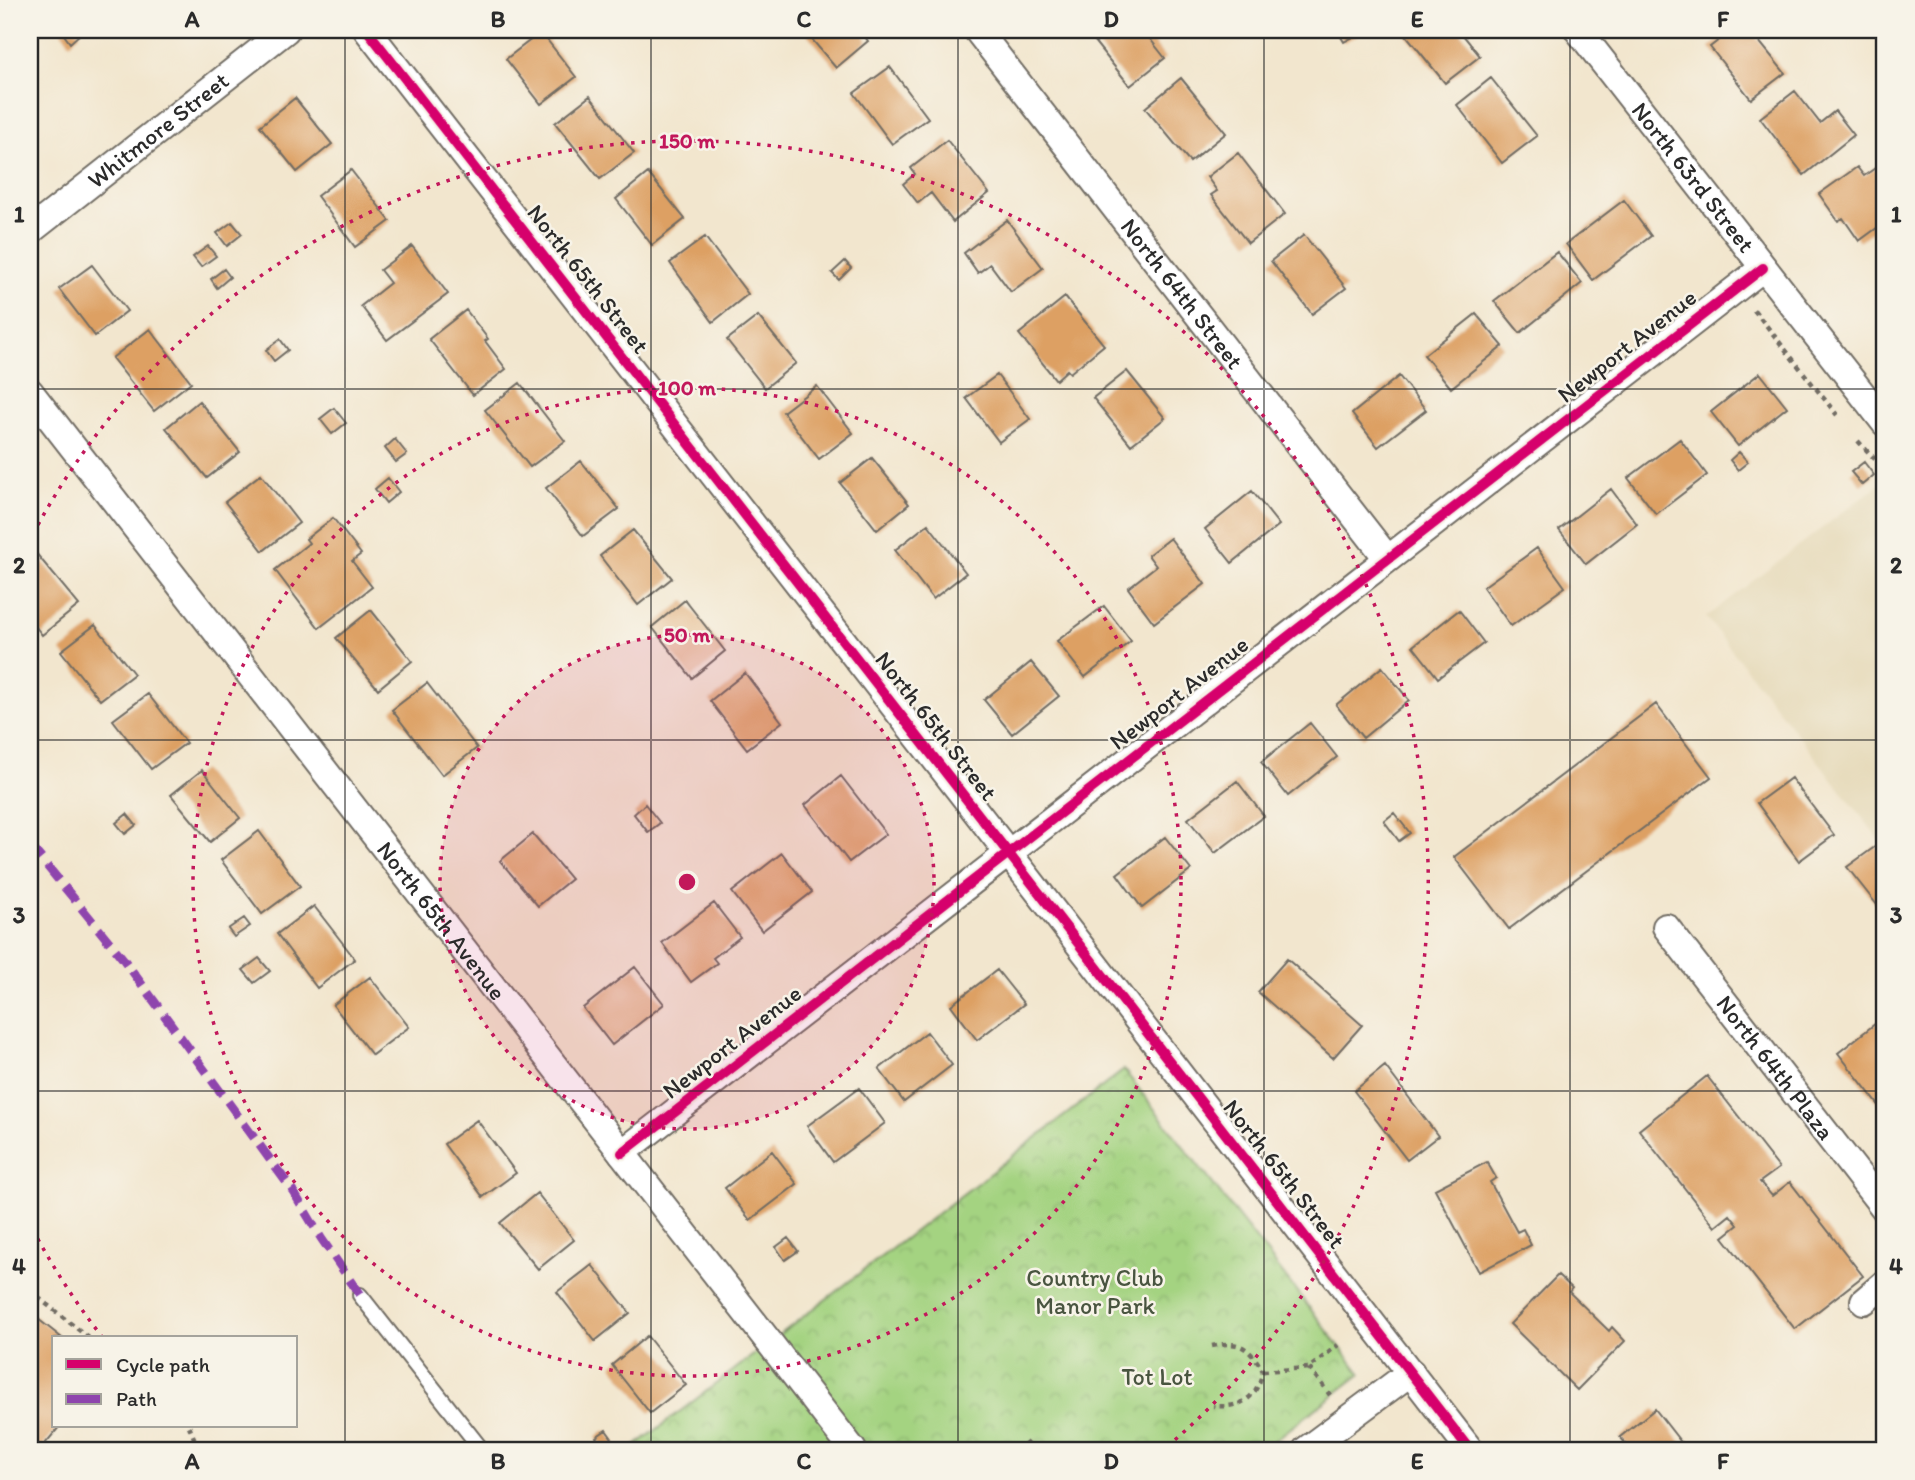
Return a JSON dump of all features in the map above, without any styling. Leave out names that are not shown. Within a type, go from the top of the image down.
[{"type":"street","name":"Whitmore Street","points":[[30,231],[286,30]]},
{"type":"street","name":"North 65th Street","points":[[367,30],[1009,853],[1470,1450]]},
{"type":"street","name":"North 64th Street","points":[[977,30],[1387,558]]},
{"type":"street","name":"North 63rd Street","points":[[1578,30],[1885,423]]},
{"type":"street","name":"Newport Avenue","points":[[622,1153],[1763,268]]},
{"type":"street","name":"North 65th Avenue","points":[[30,392],[853,1450]]},
{"type":"street","name":"North 64th Plaza","points":[[1666,927],[1885,1209]]},
{"type":"street","points":[[1864,1301],[1885,1283]]},
{"type":"street","points":[[1306,1450],[1411,1372]]},
{"type":"lane","points":[[360,1295],[482,1450]]},
{"type":"path","points":[[30,1291],[86,1336]]},
{"type":"path","points":[[1212,1346],[1228,1342],[1246,1348],[1263,1371]]},
{"type":"path","points":[[1263,1371],[1309,1368],[1338,1345]]},
{"type":"path","points":[[1309,1368],[1332,1397]]},
{"type":"path","points":[[1213,1406],[1227,1407],[1241,1403],[1255,1393],[1263,1371]]},
{"type":"path","points":[[190,1428],[199,1450]]},
{"type":"path","points":[[1025,1442],[1032,1450]]},
{"type":"shaded area","points":[[1885,480],[1885,841],[1882,843],[1706,617]]},
{"type":"green space","name":"Country Club Manor Park","points":[[1124,1070],[1361,1374],[1262,1450],[630,1450]]},
{"type":"building","points":[[76,30],[80,34],[70,43],[62,32]]},
{"type":"building","points":[[804,30],[860,30],[868,41],[836,68]]},
{"type":"building","points":[[1085,30],[1143,30],[1165,58],[1130,86]]},
{"type":"building","points":[[1337,30],[1359,30],[1361,33],[1344,42]]},
{"type":"building","points":[[1402,30],[1459,30],[1480,56],[1445,83]]},
{"type":"building","points":[[1732,30],[1750,30],[1785,73],[1751,99],[1710,47]]},
{"type":"building","points":[[541,32],[576,77],[541,104],[506,59]]},
{"type":"building","points":[[890,67],[928,118],[892,144],[854,93]]},
{"type":"building","points":[[1181,78],[1226,133],[1190,162],[1145,108]]},
{"type":"building","points":[[1491,78],[1537,136],[1502,163],[1457,105]]},
{"type":"building","points":[[1795,91],[1820,123],[1835,111],[1854,135],[1804,175],[1760,118]]},
{"type":"building","points":[[590,96],[634,153],[600,179],[555,123]]},
{"type":"building","points":[[295,98],[332,144],[297,172],[260,126]]},
{"type":"building","points":[[947,140],[989,193],[953,222],[931,193],[918,203],[903,184],[915,174],[911,168]]},
{"type":"building","points":[[1238,153],[1285,214],[1248,243],[1211,195],[1217,191],[1207,177]]},
{"type":"building","points":[[1885,161],[1885,184],[1877,190],[1885,202],[1885,222],[1859,241],[1843,218],[1838,221],[1819,194],[1857,167],[1864,176]]},
{"type":"building","points":[[351,170],[390,221],[355,247],[317,196]]},
{"type":"building","points":[[648,173],[685,219],[652,245],[616,199]]},
{"type":"building","points":[[1624,200],[1651,236],[1593,280],[1566,244]]},
{"type":"building","points":[[1007,220],[1043,268],[1011,292],[990,264],[978,273],[964,253]]},
{"type":"building","points":[[232,222],[242,234],[227,246],[217,233]]},
{"type":"building","points":[[1304,235],[1346,288],[1312,314],[1271,261]]},
{"type":"building","points":[[705,237],[748,294],[713,322],[670,263]]},
{"type":"building","points":[[208,246],[216,256],[201,267],[193,257]]},
{"type":"building","points":[[412,246],[448,294],[387,340],[361,306],[390,283],[380,270]]},
{"type":"building","points":[[1557,252],[1582,283],[1520,333],[1494,301]]},
{"type":"building","points":[[845,261],[851,268],[839,280],[832,273]]},
{"type":"building","points":[[92,265],[127,311],[95,336],[59,289]]},
{"type":"building","points":[[224,269],[230,277],[217,288],[211,279]]},
{"type":"building","points":[[1065,297],[1104,345],[1070,373],[1067,370],[1056,380],[1019,334]]},
{"type":"building","points":[[466,310],[506,369],[473,395],[429,339]]},
{"type":"building","points":[[1476,314],[1503,346],[1451,388],[1424,355]]},
{"type":"building","points":[[758,316],[796,363],[765,388],[727,340]]},
{"type":"building","points":[[150,329],[191,382],[154,411],[112,358]]},
{"type":"building","points":[[280,339],[288,350],[274,361],[266,350]]},
{"type":"building","points":[[1127,371],[1165,418],[1131,445],[1093,398]]},
{"type":"building","points":[[1760,373],[1787,407],[1738,446],[1711,412]]},
{"type":"building","points":[[997,375],[1030,419],[999,442],[966,398]]},
{"type":"building","points":[[1399,376],[1426,410],[1378,447],[1352,414]]},
{"type":"building","points":[[520,383],[565,441],[530,467],[485,410]]},
{"type":"building","points":[[817,386],[853,433],[819,459],[783,412]]},
{"type":"building","points":[[199,401],[240,452],[207,478],[166,428]]},
{"type":"building","points":[[334,408],[346,423],[332,434],[320,419]]},
{"type":"building","points":[[395,439],[407,454],[396,462],[385,448]]},
{"type":"building","points":[[1680,439],[1707,475],[1656,514],[1628,478]]},
{"type":"building","points":[[1739,452],[1748,462],[1738,470],[1730,460]]},
{"type":"building","points":[[872,458],[909,504],[877,530],[840,483]]},
{"type":"building","points":[[581,461],[619,509],[583,536],[546,488]]},
{"type":"building","points":[[1864,462],[1874,475],[1862,485],[1851,472]]},
{"type":"building","points":[[261,474],[299,523],[263,551],[225,502]]},
{"type":"building","points":[[388,478],[399,492],[386,503],[375,489]]},
{"type":"building","points":[[1611,489],[1637,524],[1586,564],[1559,530]]},
{"type":"building","points":[[1252,491],[1279,525],[1232,563],[1205,529]]},
{"type":"building","points":[[333,518],[361,554],[352,561],[372,587],[319,628],[275,570],[309,543],[306,539]]},
{"type":"building","points":[[928,524],[966,573],[933,599],[895,550]]},
{"type":"building","points":[[633,530],[672,578],[638,605],[600,556]]},
{"type":"building","points":[[1170,538],[1205,584],[1154,623],[1128,588],[1156,566],[1148,555]]},
{"type":"building","points":[[30,546],[79,605],[42,635],[30,619]]},
{"type":"building","points":[[1537,548],[1565,587],[1511,626],[1483,587]]},
{"type":"building","points":[[685,600],[725,651],[692,678],[652,627]]},
{"type":"building","points":[[1104,606],[1131,641],[1085,677],[1057,641]]},
{"type":"building","points":[[371,610],[412,661],[378,689],[336,638]]},
{"type":"building","points":[[1459,610],[1484,643],[1438,678],[1413,646]]},
{"type":"building","points":[[95,625],[134,674],[100,700],[61,651]]},
{"type":"building","points":[[1031,662],[1059,696],[1012,734],[984,700]]},
{"type":"building","points":[[1382,667],[1409,700],[1363,738],[1336,705]]},
{"type":"building","points":[[745,673],[782,722],[747,749],[710,701]]},
{"type":"building","points":[[427,683],[477,748],[442,775],[392,710]]},
{"type":"building","points":[[148,694],[186,743],[151,769],[113,720]]},
{"type":"building","points":[[1656,704],[1711,777],[1509,929],[1454,857]]},
{"type":"building","points":[[1310,723],[1337,757],[1288,796],[1261,762]]},
{"type":"building","points":[[202,770],[240,818],[210,842],[171,795]]},
{"type":"building","points":[[841,776],[886,834],[849,862],[805,805]]},
{"type":"building","points":[[1791,778],[1834,835],[1799,861],[1757,803]]},
{"type":"building","points":[[1237,781],[1264,816],[1215,853],[1188,819]]},
{"type":"building","points":[[645,804],[660,823],[648,832],[634,814]]},
{"type":"building","points":[[1394,813],[1410,833],[1399,841],[1384,821]]},
{"type":"building","points":[[127,814],[136,825],[125,834],[116,823]]},
{"type":"building","points":[[259,831],[300,886],[262,914],[221,860]]},
{"type":"building","points":[[533,834],[571,879],[538,906],[500,861]]},
{"type":"building","points":[[1165,837],[1191,870],[1142,908],[1117,874]]},
{"type":"building","points":[[1876,846],[1885,857],[1885,915],[1847,867]]},
{"type":"building","points":[[782,853],[812,892],[762,931],[732,892]]},
{"type":"building","points":[[714,903],[740,937],[713,958],[717,963],[691,982],[662,943]]},
{"type":"building","points":[[314,906],[355,959],[317,988],[277,934]]},
{"type":"building","points":[[244,918],[250,926],[234,937],[228,929]]},
{"type":"building","points":[[259,958],[270,971],[254,983],[243,970]]},
{"type":"building","points":[[1287,959],[1362,1025],[1333,1058],[1258,992]]},
{"type":"building","points":[[635,967],[664,1004],[612,1045],[583,1008]]},
{"type":"building","points":[[997,970],[1024,1004],[977,1040],[951,1005]]},
{"type":"building","points":[[370,977],[409,1027],[372,1055],[333,1005]]},
{"type":"building","points":[[1885,1016],[1885,1113],[1838,1053]]},
{"type":"building","points":[[927,1032],[952,1065],[904,1102],[879,1069]]},
{"type":"building","points":[[1385,1066],[1438,1136],[1407,1160],[1354,1091]]},
{"type":"building","points":[[1707,1076],[1779,1168],[1760,1182],[1772,1196],[1790,1182],[1863,1276],[1795,1329],[1723,1237],[1738,1225],[1730,1215],[1715,1227],[1639,1130]]},
{"type":"building","points":[[859,1088],[885,1123],[833,1162],[807,1126]]},
{"type":"building","points":[[477,1120],[516,1173],[483,1197],[444,1144]]},
{"type":"building","points":[[772,1151],[797,1184],[750,1220],[725,1188]]},
{"type":"building","points":[[1487,1162],[1496,1178],[1490,1182],[1517,1232],[1523,1229],[1531,1245],[1479,1272],[1435,1189]]},
{"type":"building","points":[[537,1193],[574,1240],[538,1269],[500,1223]]},
{"type":"building","points":[[788,1238],[798,1251],[785,1260],[776,1247]]},
{"type":"building","points":[[592,1265],[630,1313],[595,1341],[557,1292]]},
{"type":"building","points":[[1558,1275],[1572,1288],[1569,1292],[1609,1331],[1612,1327],[1625,1341],[1577,1390],[1510,1324]]},
{"type":"building","points":[[33,1315],[59,1336],[52,1336],[52,1428],[58,1428],[40,1450],[30,1450],[30,1319]]},
{"type":"building","points":[[647,1336],[686,1385],[650,1413],[612,1365]]},
{"type":"building","points":[[1655,1409],[1687,1450],[1631,1450],[1620,1437]]},
{"type":"building","points":[[606,1430],[616,1444],[606,1450],[596,1437]]},
{"type":"marked path","points":[[30,845],[124,960],[293,1191],[360,1295]]},
{"type":"cycle path","points":[[367,30],[1470,1450]]},
{"type":"cycle path","points":[[622,1153],[1763,268]]},
{"type":"park label","name":"Tot Lot","points":[[1157,1377]]}]
